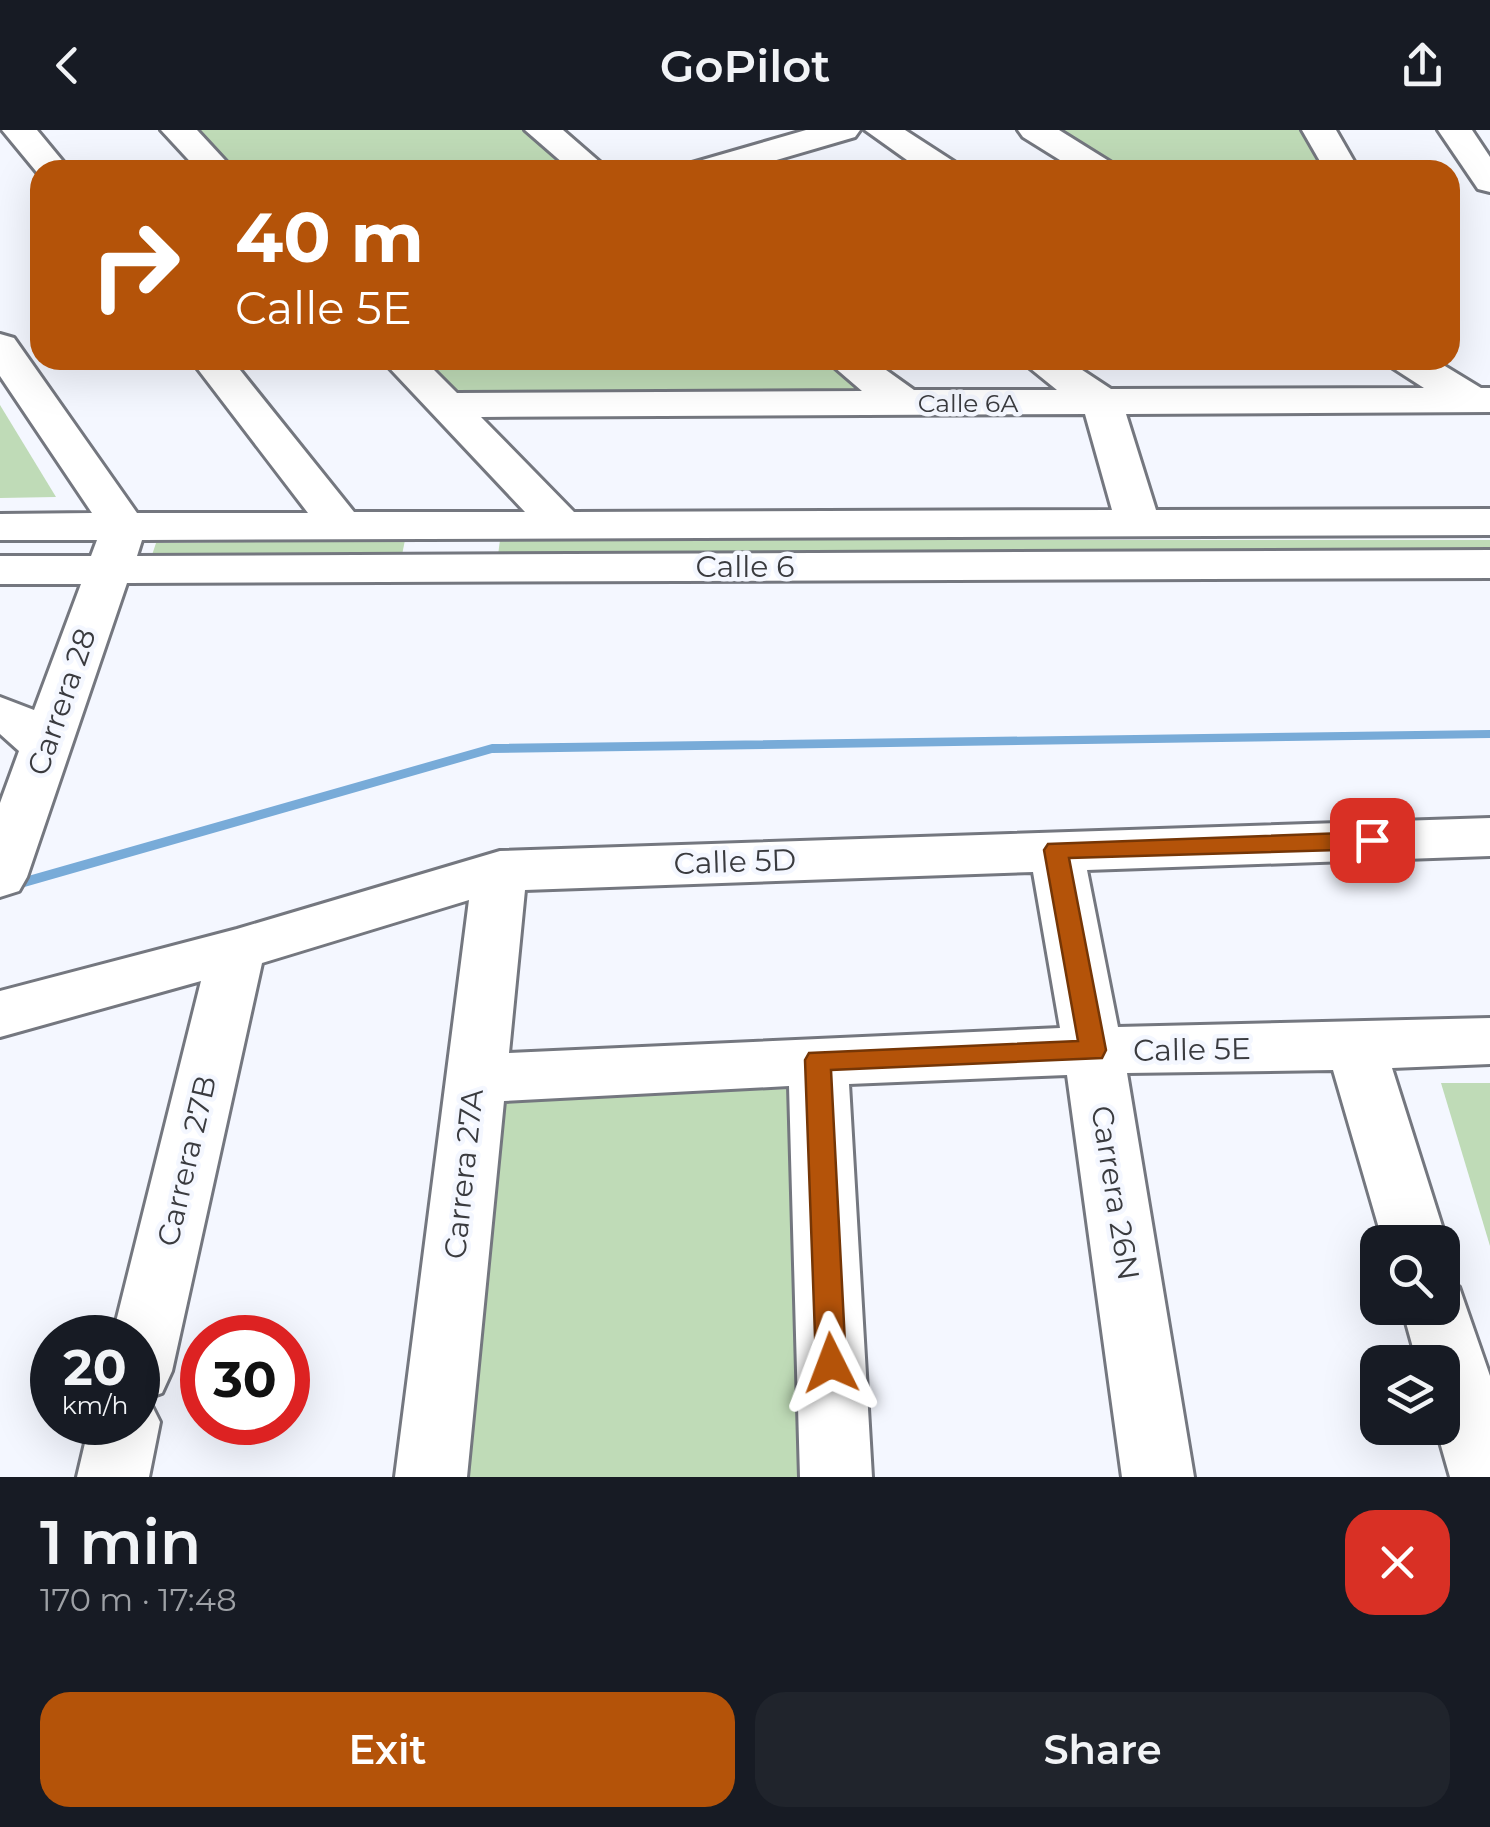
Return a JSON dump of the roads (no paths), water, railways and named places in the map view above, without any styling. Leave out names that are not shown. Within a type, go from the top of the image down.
[{"type":"street","points":[[19,130],[44,160]]},
{"type":"street","points":[[178,130],[207,160]]},
{"type":"street","points":[[542,130],[580,160]]},
{"type":"street","points":[[706,130],[749,160]]},
{"type":"street","points":[[765,160],[842,130]]},
{"type":"street","points":[[882,130],[928,160]]},
{"type":"street","points":[[1035,130],[1084,160]]},
{"type":"street","points":[[1320,130],[1336,160]]},
{"type":"street","points":[[1455,130],[1490,182]]},
{"type":"street","points":[[24,359],[117,548]]},
{"type":"street","points":[[219,370],[341,526]]},
{"type":"street","points":[[412,370],[562,526]]},
{"type":"street","points":[[859,370],[905,404]]},
{"type":"street","points":[[1055,370],[1102,402],[1138,523]]},
{"type":"street","points":[[1251,370],[1300,402]]},
{"type":"street","points":[[1426,370],[1481,400]]},
{"type":"street","points":[[1458,370],[1481,400]]},
{"type":"street","name":"Calle 6A","points":[[446,405],[1481,400]]},
{"type":"street","name":"Calle 6","points":[[483,547],[562,526],[1490,522]]},
{"type":"street","name":"Calle 6","points":[[0,570],[117,548],[341,526],[434,547]]},
{"type":"street","name":"Calle 6","points":[[0,527],[117,548],[483,547],[1490,564]]},
{"type":"street","name":"Carrera 28","points":[[4,868],[117,548]]},
{"type":"street","points":[[0,714],[15,720],[46,747]]},
{"type":"street","name":"Calle 5D","points":[[0,1014],[236,950],[500,871],[1490,837]]},
{"type":"street","name":"Carrera 26N","points":[[1056,850],[1093,1050],[1158,1477]]},
{"type":"street","name":"Carrera 27A","points":[[431,1477],[500,871]]},
{"type":"street","name":"Carrera 27B","points":[[151,1315],[236,950]]},
{"type":"street","name":"Calle 5E","points":[[474,1079],[818,1060],[1093,1050],[1356,1048],[1490,1041]]},
{"type":"street","points":[[1356,1048],[1410,1225]]},
{"type":"street","points":[[818,1060],[836,1477]]},
{"type":"street","points":[[1439,1325],[1486,1477]]},
{"type":"street","points":[[112,1477],[120,1445]]},
{"type":"waterway","points":[[0,889],[492,749],[1490,734]]}]
